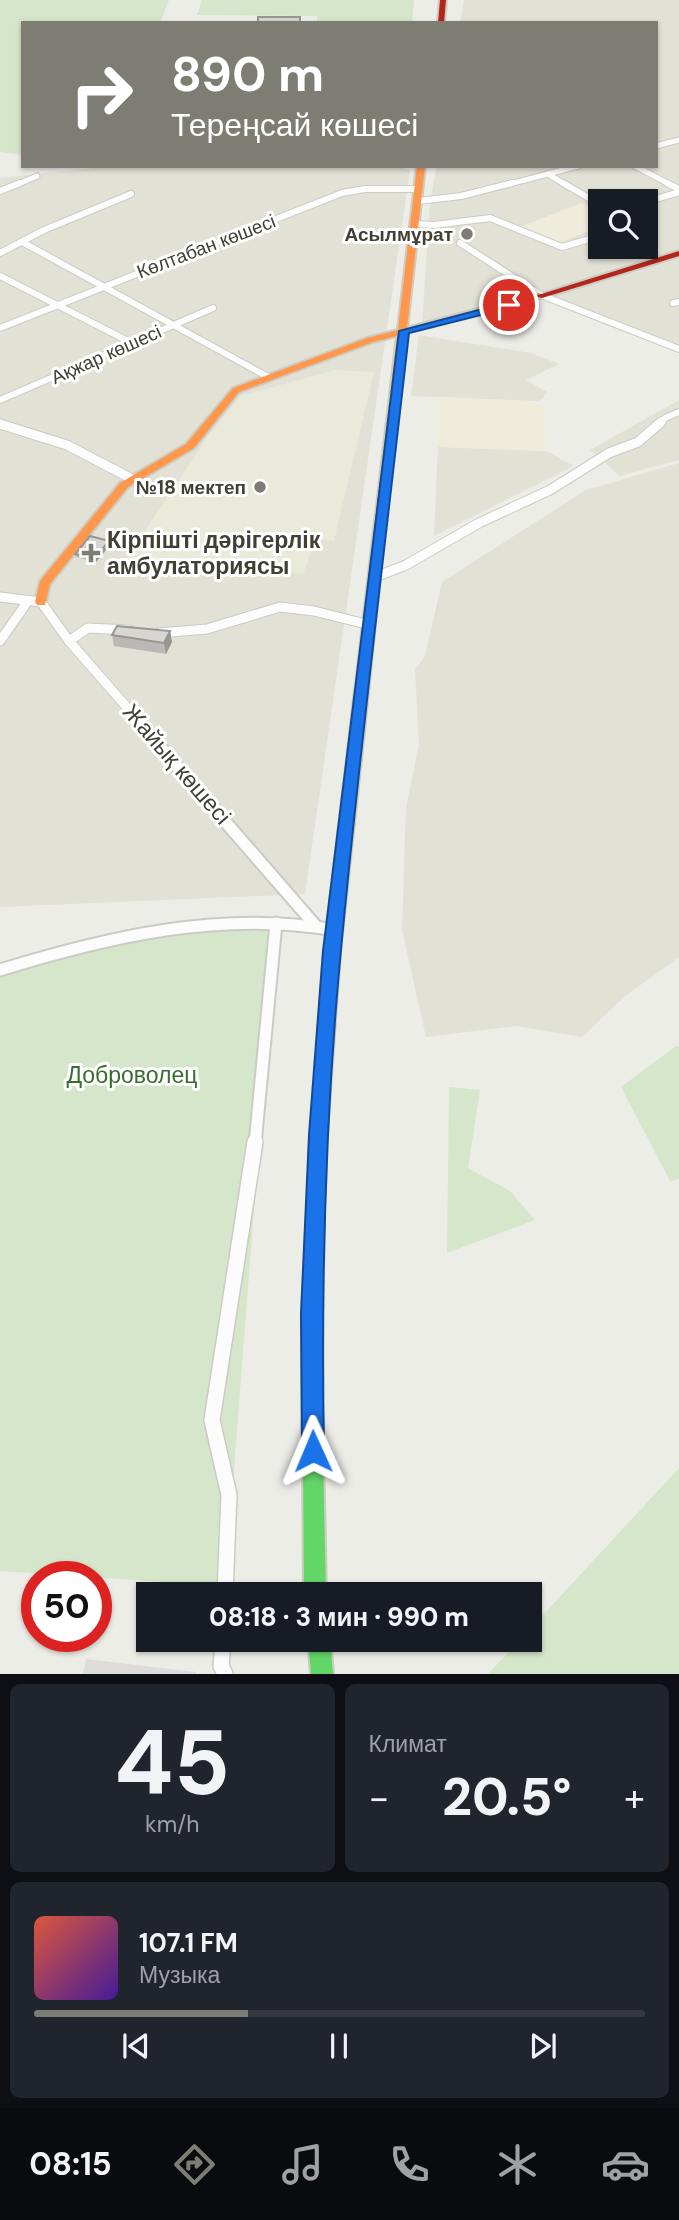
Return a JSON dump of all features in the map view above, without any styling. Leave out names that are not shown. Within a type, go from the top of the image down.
[{"type":"main road","points":[[441,21],[443,0]]},
{"type":"main road","points":[[315,1582],[311,1314],[319,1135],[334,930],[421,168]]},
{"type":"main road","points":[[35,601],[44,583],[124,485],[190,446],[236,390],[370,340],[541,295],[679,253]]},
{"type":"main road","points":[[320,1652],[322,1674]]},
{"type":"street","points":[[658,145],[679,140]]},
{"type":"street","name":"Көлтабан көшесі","points":[[0,328],[342,193],[365,189],[418,195],[430,202],[570,168]]},
{"type":"street","points":[[639,168],[679,191]]},
{"type":"street","points":[[548,174],[588,198]]},
{"type":"street","points":[[0,191],[37,176]]},
{"type":"street","points":[[658,198],[679,191]]},
{"type":"street","points":[[0,253],[24,243],[44,230],[131,194]]},
{"type":"street","points":[[416,224],[434,225],[490,218],[562,247],[588,239]]},
{"type":"street","points":[[24,243],[268,377]]},
{"type":"street","points":[[460,243],[541,295],[679,349]]},
{"type":"street","points":[[0,276],[132,343]]},
{"type":"street","name":"Ақжар көшесі","points":[[0,400],[213,308]]},
{"type":"street","points":[[375,577],[406,565],[479,523],[550,490],[609,453],[638,442],[654,431],[665,418],[679,412]]},
{"type":"street","points":[[0,424],[67,446],[134,480]]},
{"type":"street","points":[[0,597],[35,601]]},
{"type":"street","points":[[0,641],[35,601]]},
{"type":"street","name":"Жайық көшесі","points":[[35,601],[315,925]]},
{"type":"street","points":[[69,641],[88,628],[170,634],[256,616],[277,607],[305,610],[370,625]]},
{"type":"street","points":[[1,968],[147,934],[251,922],[315,925],[334,930]]},
{"type":"street","points":[[225,1582],[229,1495],[212,1420],[254,1150],[276,923]]},
{"type":"street","points":[[222,1652],[221,1666],[225,1674]]},
{"type":"shaded area","points":[[464,0],[679,0],[679,349],[541,295],[422,327],[430,202],[437,168],[658,168],[658,21],[460,21]]},
{"type":"shaded area","points":[[95,168],[410,170],[305,894],[0,907],[0,178]]},
{"type":"shaded area","points":[[581,203],[588,206],[588,231],[557,244],[520,227]]},
{"type":"shaded area","points":[[419,335],[531,353],[559,364],[526,380],[547,392],[537,401],[411,396]]},
{"type":"shaded area","name":"№18 мектеп","points":[[335,370],[374,372],[334,541],[316,539],[303,574],[209,559],[197,578],[122,565],[209,435],[240,396]]},
{"type":"shaded area","points":[[439,397],[529,401],[544,406],[546,451],[438,447]]},
{"type":"shaded area","points":[[679,400],[679,460],[620,476],[590,450]]},
{"type":"shaded area","points":[[438,447],[546,451],[574,466],[434,536]]},
{"type":"shaded area","points":[[679,463],[679,957],[624,997],[582,1037],[516,1026],[426,1037],[402,930],[406,808],[419,745],[415,670],[425,656],[442,582],[586,490]]},
{"type":"shaded area","points":[[86,1659],[196,1672],[196,1674],[83,1674]]},
{"type":"green space","points":[[0,0],[169,0],[161,21],[21,21],[21,155],[0,152]]},
{"type":"green space","points":[[202,0],[414,0],[412,21],[317,21],[317,16],[197,15]]},
{"type":"green space","name":"Доброволец","points":[[276,923],[225,1582],[112,1578],[112,1561],[21,1561],[21,1572],[0,1571],[0,973],[101,945],[206,929]]},
{"type":"green space","points":[[676,1046],[679,1047],[679,1179],[670,1181],[621,1087]]},
{"type":"green space","points":[[449,1087],[480,1090],[468,1168],[510,1191],[535,1220],[447,1253]]},
{"type":"green space","points":[[679,1468],[679,1674],[488,1674],[509,1652],[542,1652],[542,1616]]},
{"type":"building","points":[[258,17],[300,17],[300,21],[258,21]]},
{"type":"building","name":"Кірпішті дәрігерлік амбулаториясы","points":[[90,536],[109,541],[95,558],[75,554]]},
{"type":"building","points":[[117,626],[170,631],[164,643],[112,635]]},
{"type":"traffic: fast","points":[[315,1582],[311,1314],[319,1133]]},
{"type":"traffic: fast","points":[[320,1652],[322,1674]]},
{"type":"traffic: slow","points":[[385,480],[421,168]]},
{"type":"traffic: slow","points":[[41,602],[44,583],[124,485],[190,446],[236,390],[370,340],[539,296]]},
{"type":"traffic: slow","points":[[319,1133],[332,951],[354,759]]},
{"type":"traffic: jam","points":[[441,21],[443,0]]},
{"type":"traffic: jam","points":[[539,296],[679,253]]},
{"type":"traffic: jam","points":[[354,759],[385,480]]},
{"type":"place","name":"Асылмұрат","points":[[467,234]]},
{"type":"place","name":"№18 мектеп","points":[[260,487]]},
{"type":"place","name":"Кірпішті дәрігерлік амбулаториясы","points":[[91,553]]},
{"type":"route","points":[[313,1451],[311,1314],[319,1135],[332,951],[404,331],[509,305]]}]
